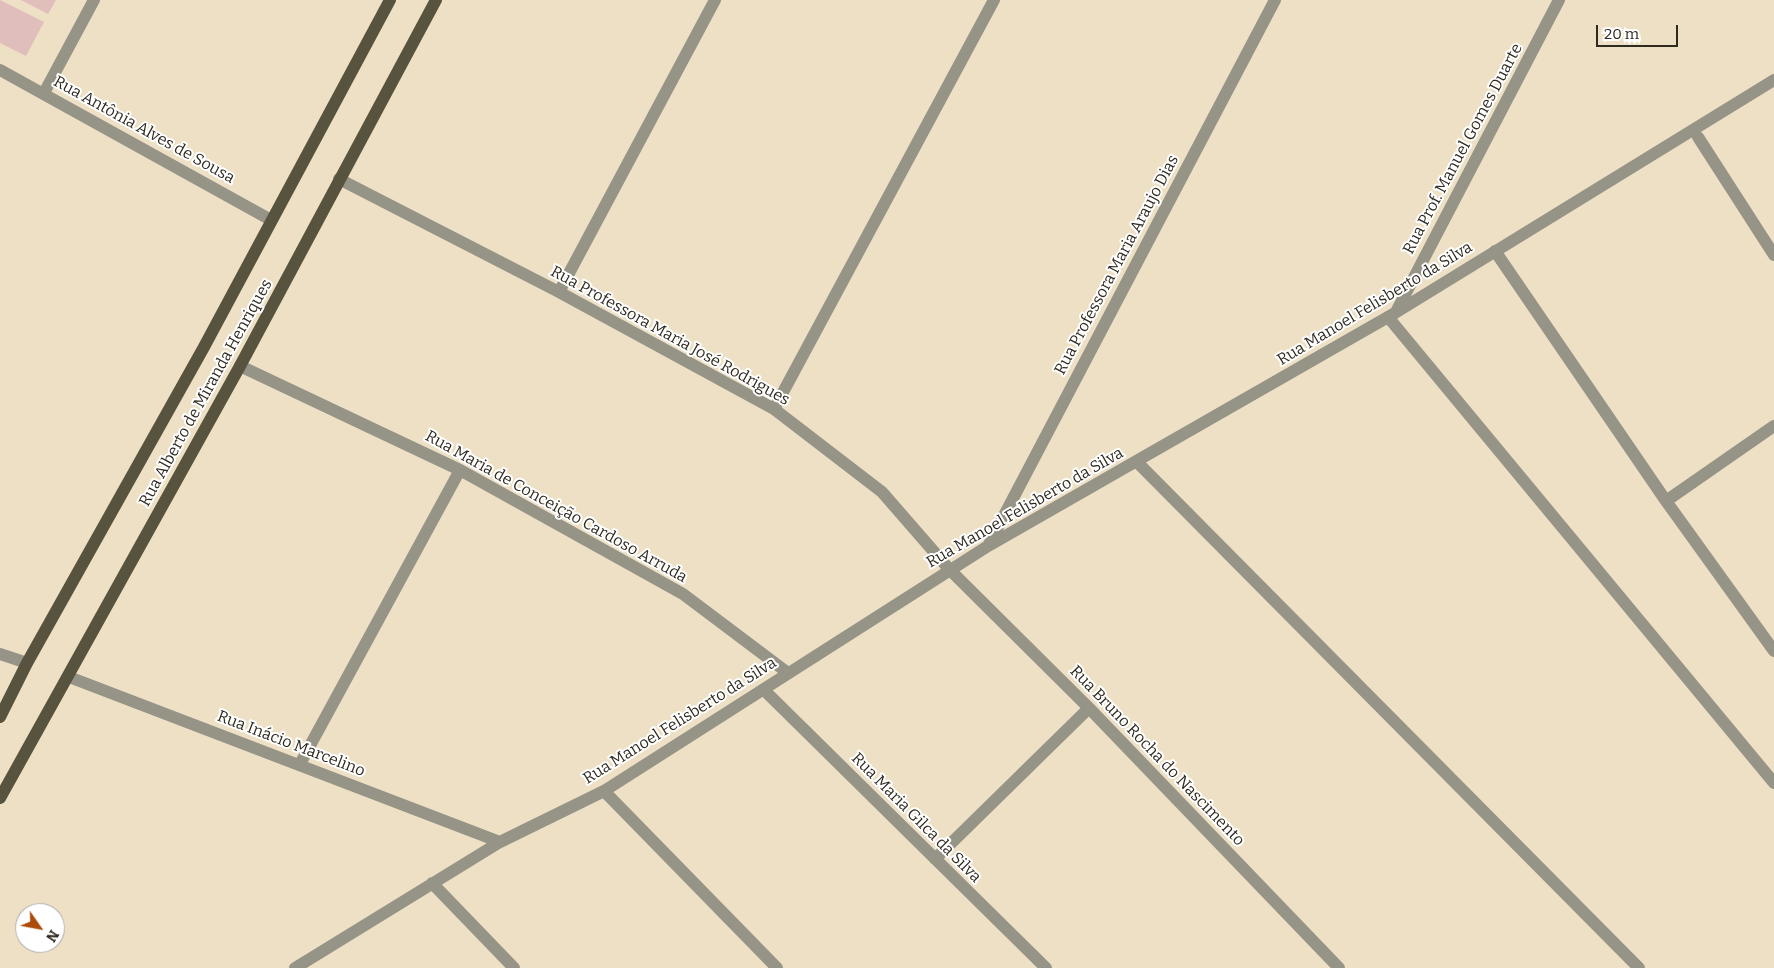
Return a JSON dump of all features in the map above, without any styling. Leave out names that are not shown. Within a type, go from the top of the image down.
[{"type":"main road","name":"Rua Alberto de Miranda Henriques","points":[[0,717],[27,663],[204,347],[390,0]]},
{"type":"main road","name":"Rua Alberto de Miranda Henriques","points":[[0,798],[69,677],[240,366],[436,0]]},
{"type":"street","points":[[44,93],[94,0]]},
{"type":"street","points":[[559,292],[714,0]]},
{"type":"street","points":[[774,409],[994,0]]},
{"type":"street","name":"Rua Professora Maria Araujo Dias","points":[[988,546],[1275,0]]},
{"type":"street","name":"Rua Prof. Manuel Gomes Duarte","points":[[1392,315],[1559,0]]},
{"type":"street","name":"Rua Antônia Alves de Sousa","points":[[0,70],[271,220]]},
{"type":"street","name":"Rua Manoel Felisberto da Silva","points":[[295,968],[500,842],[604,791],[764,690],[949,569],[1392,315],[1496,251],[1695,134],[1774,80]]},
{"type":"street","points":[[1695,134],[1774,254]]},
{"type":"street","name":"Rua Professora Maria José Rodrigues","points":[[339,179],[559,292],[774,409],[882,492],[949,569]]},
{"type":"street","points":[[1496,251],[1666,501],[1774,651]]},
{"type":"street","points":[[1392,315],[1774,783]]},
{"type":"street","name":"Rua Maria de Conceição Cardoso Arruda","points":[[240,366],[460,470],[683,594],[788,673]]},
{"type":"street","points":[[1666,501],[1774,426]]},
{"type":"street","points":[[1136,461],[1639,968]]},
{"type":"street","points":[[300,764],[460,470]]},
{"type":"street","name":"Rua Bruno Rocha do Nascimento","points":[[949,569],[1089,708],[1339,968]]},
{"type":"street","points":[[0,654],[27,663]]},
{"type":"street","name":"Rua Inácio Marcelino","points":[[69,677],[500,842]]},
{"type":"street","name":"Rua Maria Gilca da Silva","points":[[764,690],[1046,968]]},
{"type":"street","points":[[935,859],[1089,708]]},
{"type":"street","points":[[604,791],[777,968]]},
{"type":"street","points":[[432,883],[514,968]]},
{"type":"building","points":[[0,0],[44,22],[26,56],[0,43]]},
{"type":"building","points":[[21,0],[56,0],[48,14]]}]
